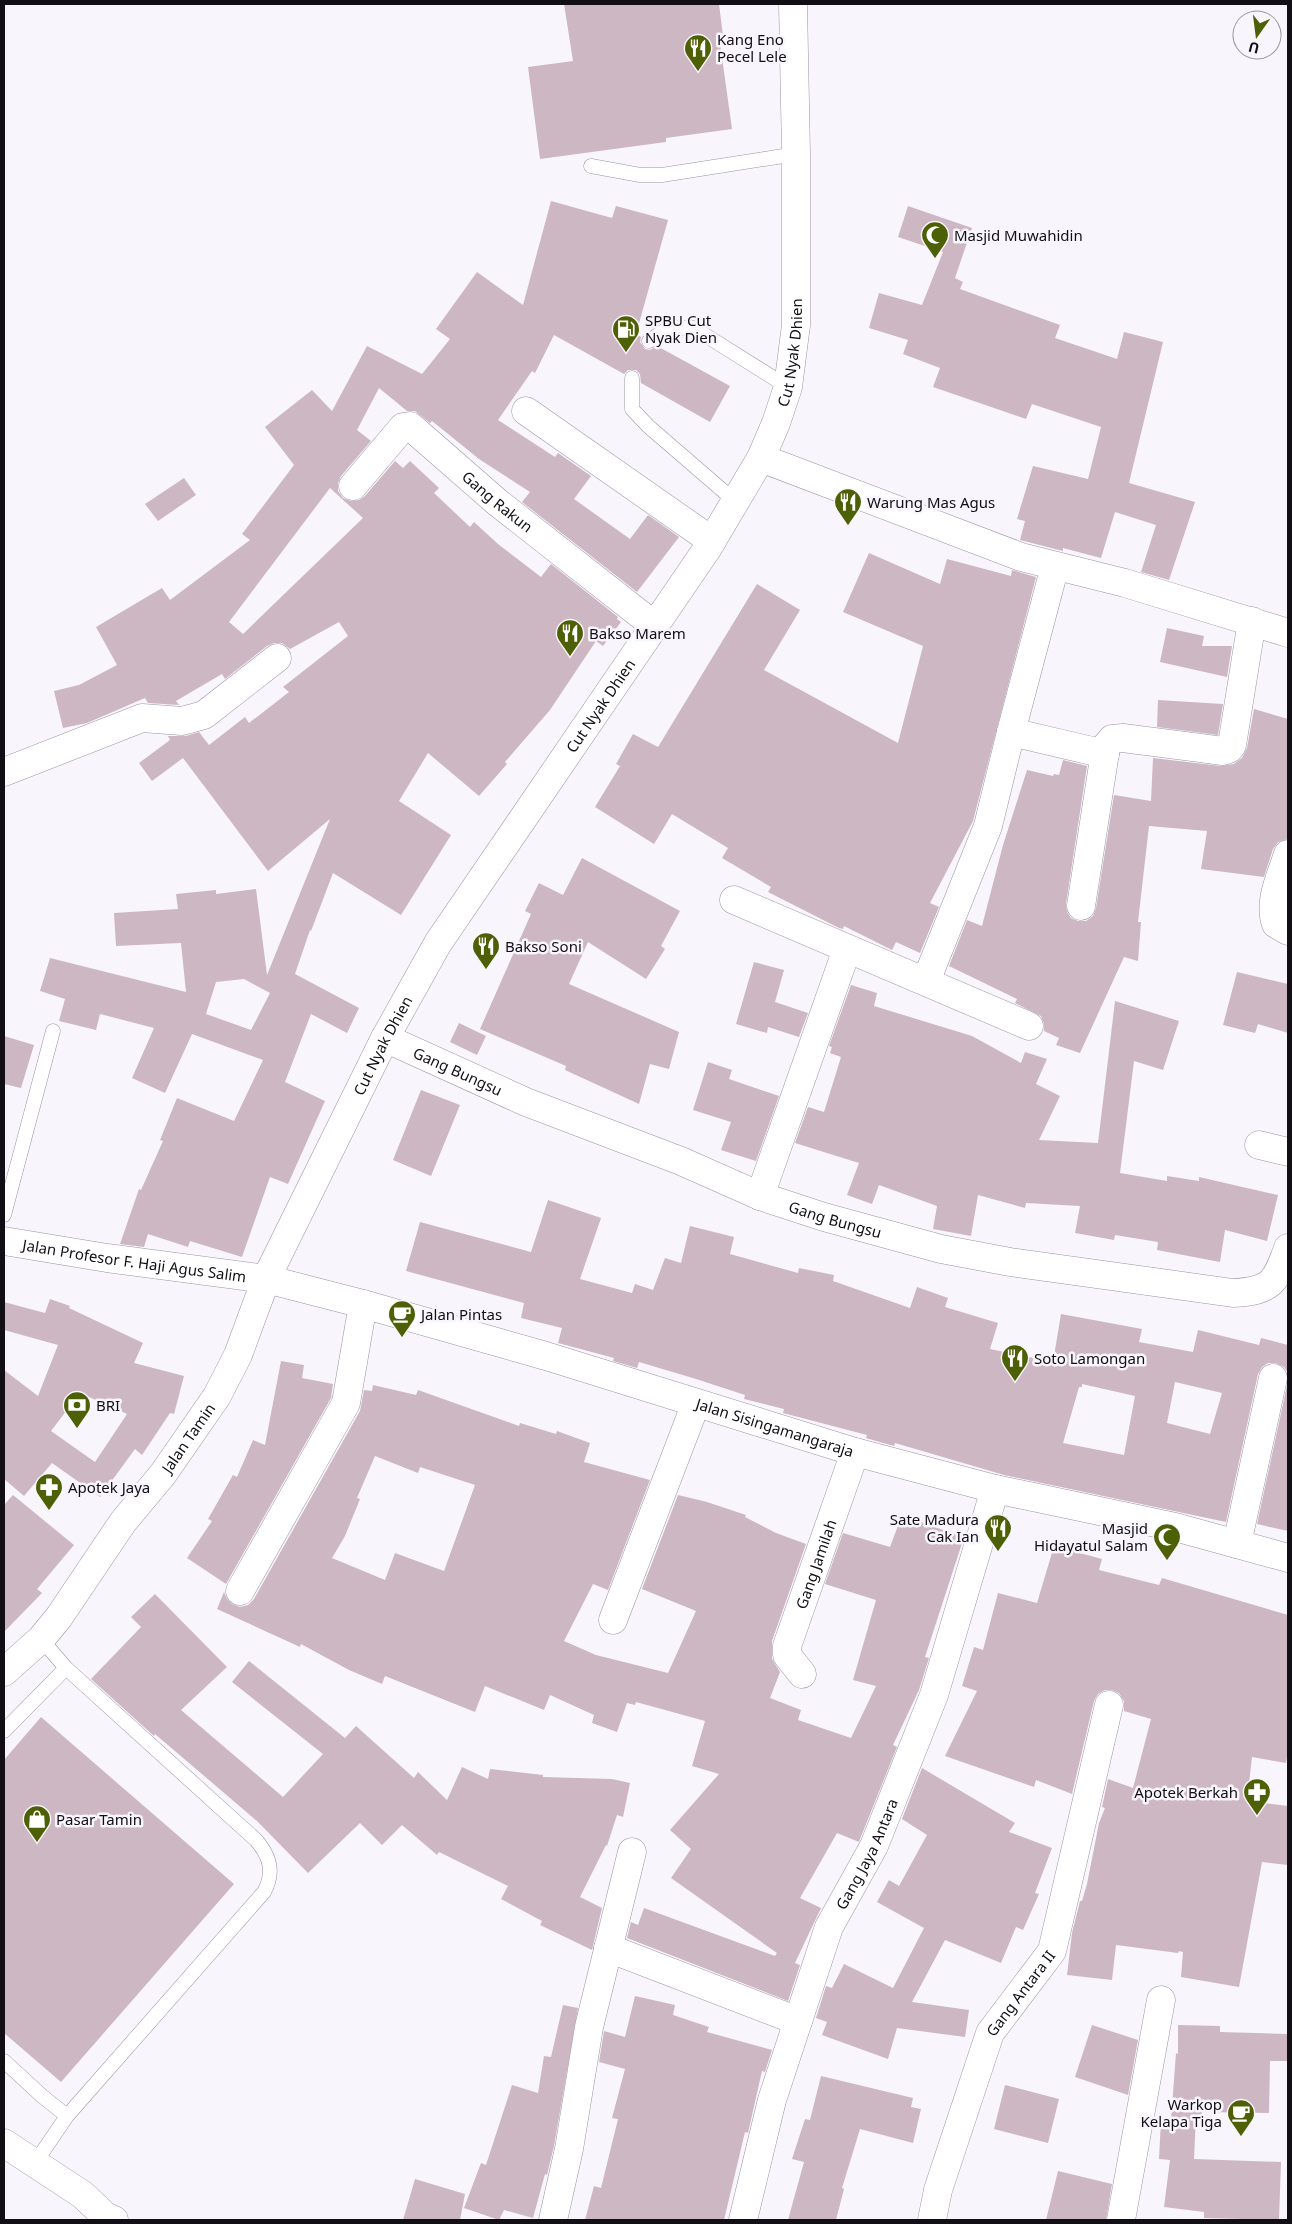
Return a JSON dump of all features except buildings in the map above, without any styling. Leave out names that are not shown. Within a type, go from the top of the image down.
[{"type":"street","name":"Cut Nyak Dhien","points":[[266,1279],[385,1038],[438,944],[712,541],[761,458],[776,423],[788,388],[796,325],[796,154],[793,4]]},
{"type":"street","points":[[526,411],[712,541]]},
{"type":"street","name":"Gang Rakun","points":[[353,486],[403,427],[410,426],[497,502],[655,626]]},
{"type":"street","points":[[761,458],[1021,556],[1125,583],[1288,633]]},
{"type":"street","points":[[926,981],[988,826],[1011,732],[1056,566]]},
{"type":"street","points":[[1081,906],[1106,746],[1112,739],[1123,738],[1223,751],[1229,749],[1232,745],[1252,621]]},
{"type":"street","points":[[4,772],[142,718],[182,721],[204,714],[277,658]]},
{"type":"street","points":[[1011,732],[1105,754]]},
{"type":"street","points":[[1288,854],[1273,904],[1273,915],[1276,924],[1288,931]]},
{"type":"street","points":[[734,900],[1029,1026]]},
{"type":"street","points":[[760,1196],[847,949]]},
{"type":"street","name":"Gang Bungsu","points":[[385,1038],[526,1102],[681,1161],[760,1196],[941,1250],[1010,1262],[1233,1294],[1252,1292],[1266,1287],[1278,1276],[1288,1248]]},
{"type":"street","points":[[1258,1145],[1288,1152]]},
{"type":"street","name":"Jalan Profesor F. Haji Agus Salim","points":[[4,1241],[107,1258],[266,1279]]},
{"type":"street","name":"Jalan Sisingamangaraja","points":[[266,1279],[363,1304],[546,1356],[854,1452],[995,1489],[1175,1527],[1288,1558]]},
{"type":"street","name":"Jalan Tamin","points":[[4,1672],[41,1639],[59,1617],[123,1522],[163,1474],[217,1396],[238,1355],[266,1279]]},
{"type":"street","points":[[240,1592],[346,1403],[363,1304]]},
{"type":"street","points":[[1237,1544],[1273,1378]]},
{"type":"street","points":[[613,1620],[696,1403]]},
{"type":"street","name":"Gang Jamilah","points":[[802,1674],[787,1655],[788,1646],[854,1452]]},
{"type":"street","name":"Gang Jaya Antara","points":[[743,2220],[772,2100],[829,1927],[874,1846],[934,1695],[995,1489]]},
{"type":"street","name":"Gang Antara II","points":[[932,2220],[938,2190],[990,2033],[1052,1951],[1109,1705]]},
{"type":"street","points":[[553,2220],[569,2149],[589,2027],[632,1852]]},
{"type":"street","points":[[608,1948],[798,2021]]},
{"type":"street","points":[[1120,2220],[1161,2000]]},
{"type":"street","points":[[14,2153],[83,2195],[108,2219]]},
{"type":"lane","points":[[591,166],[640,175],[662,175],[796,154]]},
{"type":"lane","points":[[649,341],[668,328],[694,328],[788,388]]},
{"type":"lane","points":[[632,378],[632,409],[648,426],[736,502]]},
{"type":"lane","points":[[4,1214],[53,1031]]},
{"type":"lane","points":[[14,2153],[67,2116],[264,1892],[270,1882],[270,1871],[265,1850],[256,1840],[66,1668],[41,1639]]},
{"type":"lane","points":[[4,1731],[66,1668]]},
{"type":"lane","points":[[4,2061],[67,2116]]},
{"type":"place","name":"Kang Eno Pecel Lele","points":[[698,72]]},
{"type":"place","name":"Masjid Muwahidin","points":[[935,259]]},
{"type":"place","name":"SPBU Cut Nyak Dien","points":[[626,353]]},
{"type":"place","name":"Warung Mas Agus","points":[[848,526]]},
{"type":"place","name":"Bakso Marem","points":[[570,657]]},
{"type":"place","name":"Bakso Soni","points":[[486,970]]},
{"type":"place","name":"Jalan Pintas","points":[[402,1338]]},
{"type":"place","name":"Soto Lamongan","points":[[1015,1382]]},
{"type":"place","name":"BRI","points":[[77,1429]]},
{"type":"place","name":"Apotek Jaya","points":[[49,1511]]},
{"type":"place","name":"Sate Madura Cak Ian","points":[[998,1552]]},
{"type":"place","name":"Masjid Hidayatul Salam","points":[[1167,1561]]},
{"type":"place","name":"Apotek Berkah","points":[[1257,1816]]},
{"type":"place","name":"Pasar Tamin","points":[[37,1843]]},
{"type":"place","name":"Warkop Kelapa Tiga","points":[[1241,2137]]}]
